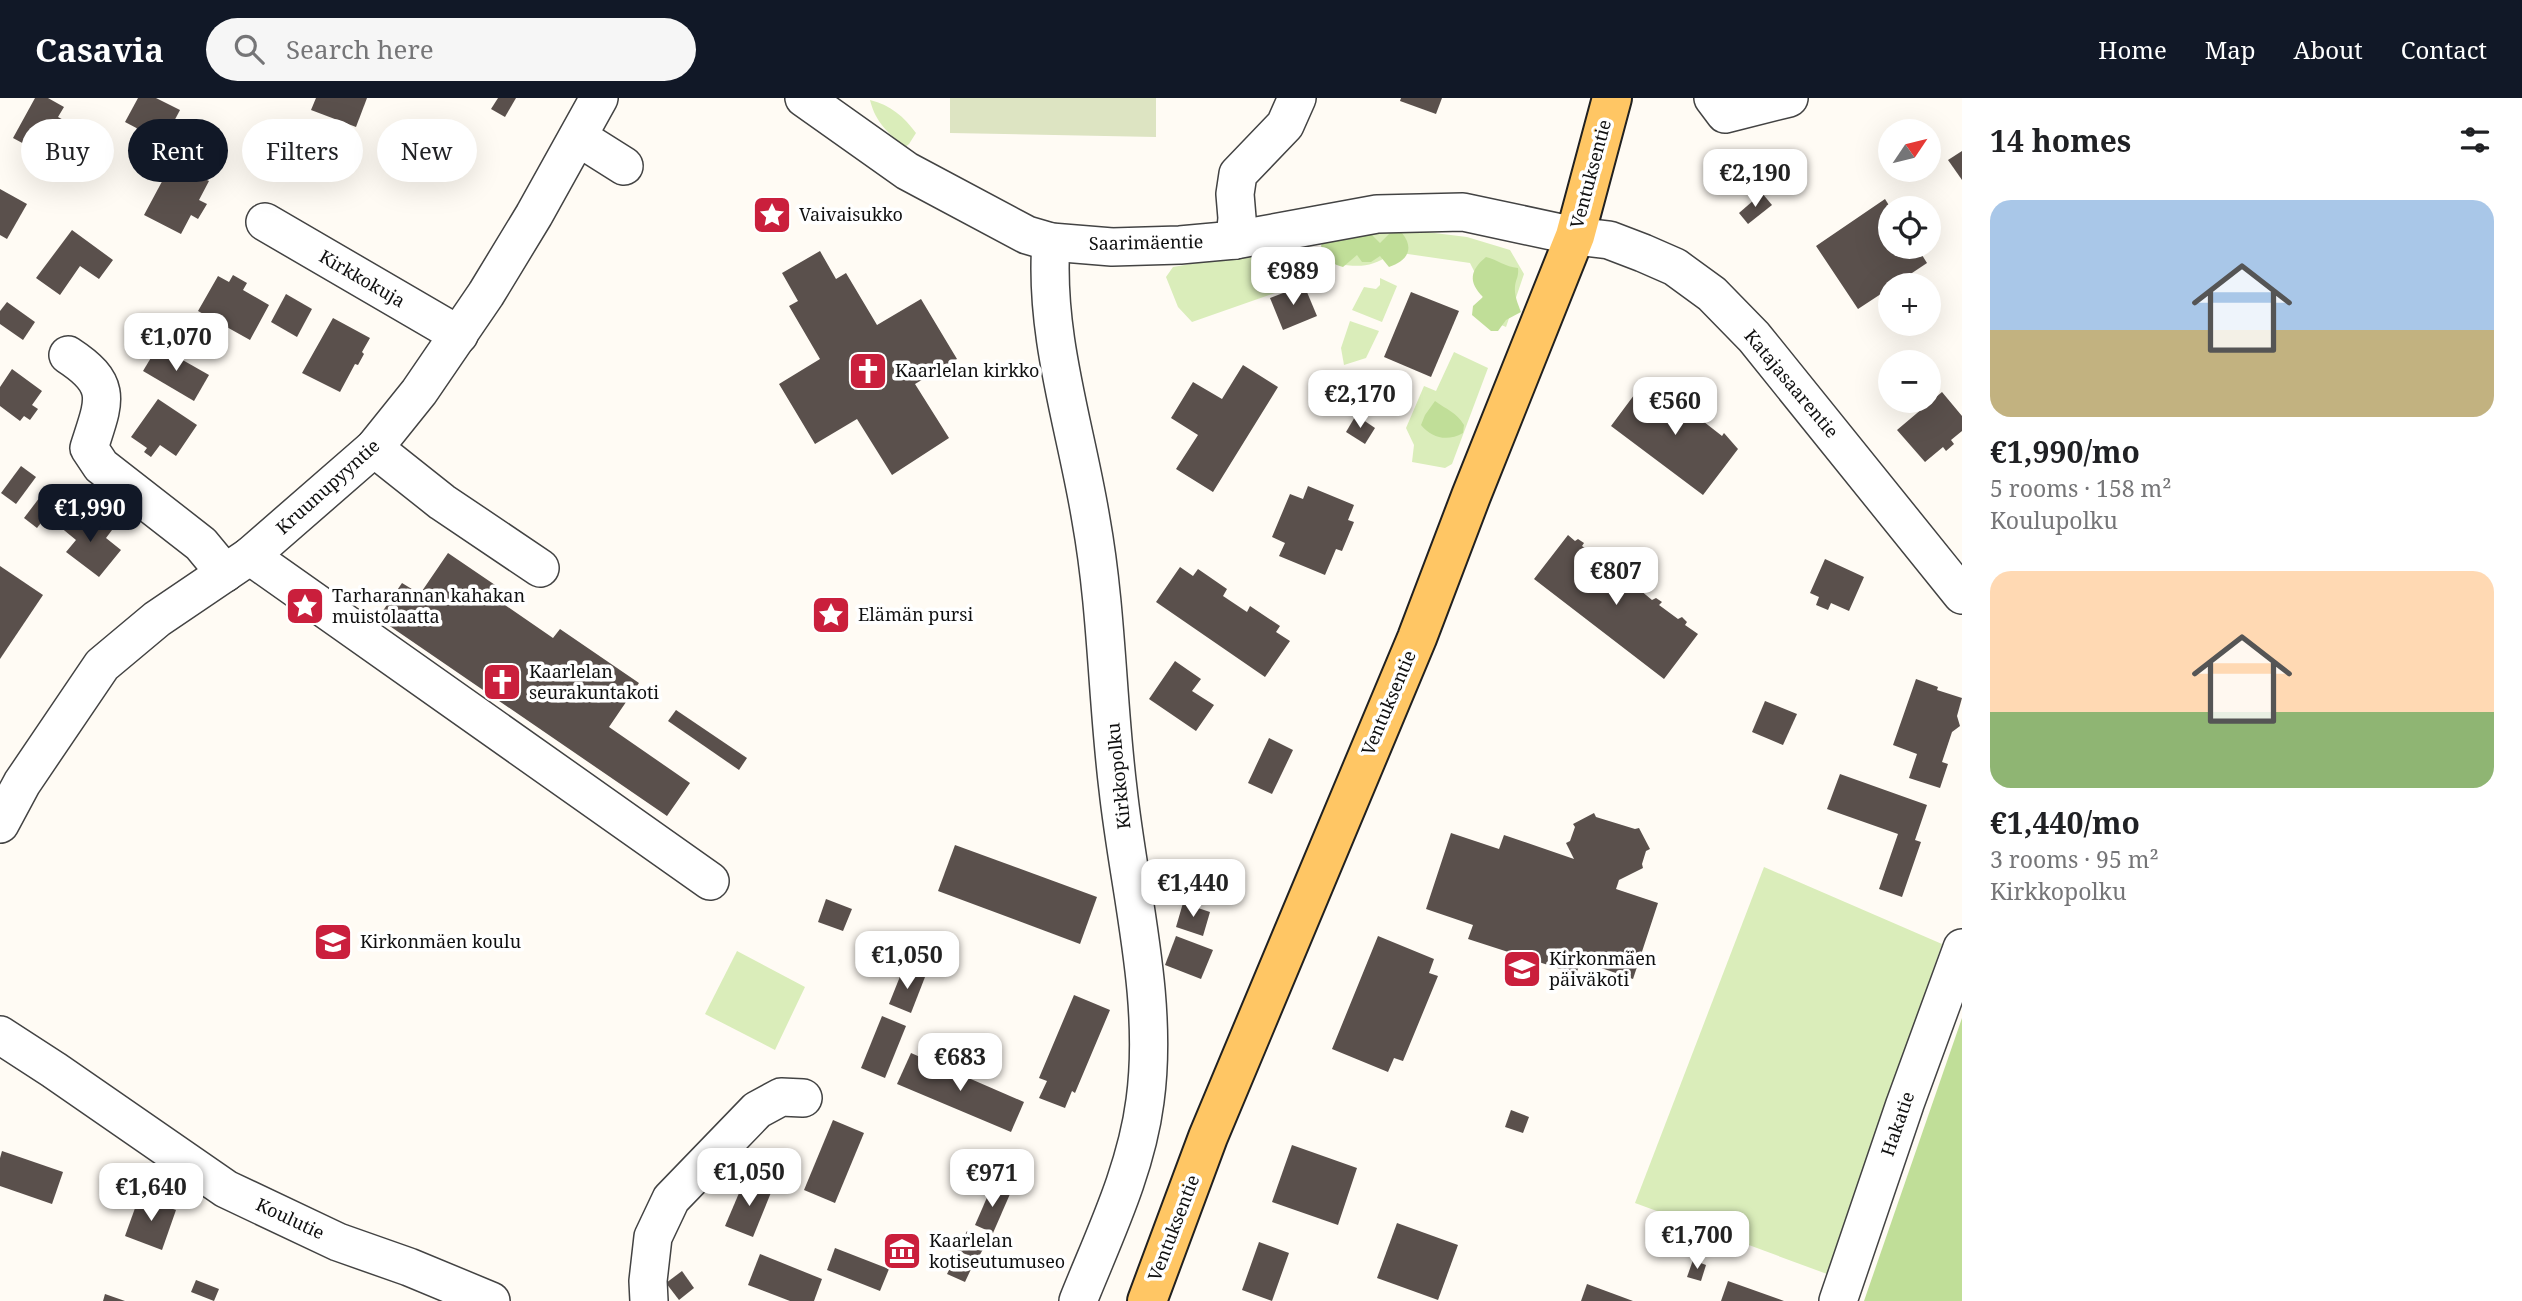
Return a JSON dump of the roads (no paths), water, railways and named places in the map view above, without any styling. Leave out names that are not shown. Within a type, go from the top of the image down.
[{"type":"main road","name":"Ventuksentie","points":[[1147,1301],[1208,1137],[1417,638],[1575,236],[1612,98]]},
{"type":"street","name":"Kruunupyyntie","points":[[0,824],[11,776],[103,665],[157,619],[237,565],[374,447],[419,392],[459,335],[534,215],[599,98]]},
{"type":"street","points":[[1235,240],[1238,174],[1285,125],[1297,98]]},
{"type":"street","points":[[1713,98],[1726,114],[1789,98]]},
{"type":"street","name":"Saarimäentie","points":[[825,104],[907,171],[1027,235],[1051,242],[1112,247],[1235,240],[1377,215],[1463,212],[1575,236]]},
{"type":"street","points":[[578,137],[624,166]]},
{"type":"street","name":"Kirkkokuja","points":[[265,222],[459,335]]},
{"type":"street","name":"Katajasaarentie","points":[[1575,236],[1609,240],[1643,253],[1675,267],[1712,294],[1754,337],[1962,595]]},
{"type":"street","name":"Kirkkopolku","points":[[1051,242],[1048,276],[1054,327],[1092,522],[1105,620],[1118,790],[1135,899],[1150,1054],[1145,1104],[1129,1175],[1078,1301]]},
{"type":"street","points":[[68,355],[85,366],[99,383],[103,396],[89,448],[101,466],[201,544],[237,565],[710,881]]},
{"type":"street","points":[[374,447],[442,502],[540,568]]},
{"type":"street","name":"Hakatie","points":[[1838,1301],[1962,948]]},
{"type":"street","name":"Koulutie","points":[[0,1035],[226,1189],[338,1242],[410,1267],[489,1301]]},
{"type":"street","points":[[649,1301],[648,1281],[653,1237],[671,1199],[758,1110],[781,1097],[803,1098]]},
{"type":"place","name":"Vaivaisukko","points":[[772,215]]},
{"type":"place","name":"Kaarlelan kirkko","points":[[868,371]]},
{"type":"place","name":"Tarharannan kahakan muistolaatta","points":[[305,606]]},
{"type":"place","name":"Elämän pursi","points":[[831,615]]},
{"type":"place","name":"Kaarlelan seurakuntakoti","points":[[502,682]]},
{"type":"place","name":"Kirkonmäen koulu","points":[[333,942]]},
{"type":"place","name":"Kirkonmäen päiväkoti","points":[[1522,969]]},
{"type":"place","name":"Kaarlelan kotiseutumuseo","points":[[902,1251]]}]
